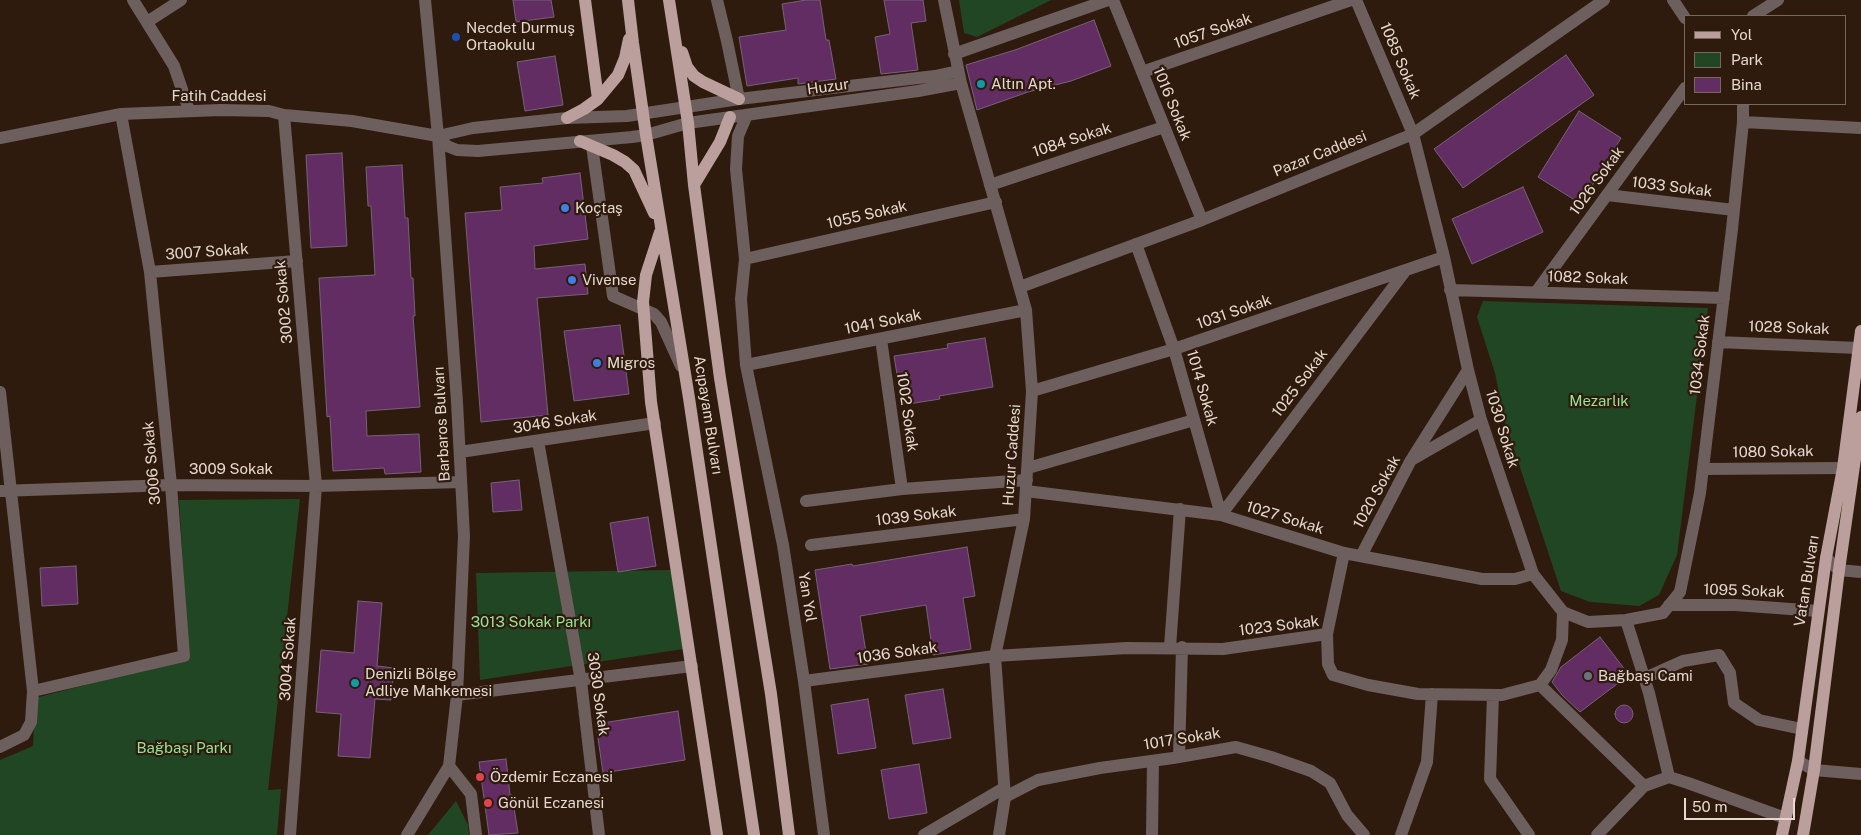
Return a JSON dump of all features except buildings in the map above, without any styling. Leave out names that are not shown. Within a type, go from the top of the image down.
[{"type":"main road","points":[[585,0],[598,99]]},
{"type":"main road","name":"Acıpayam Bulvarı","points":[[628,0],[646,135],[686,376],[754,835]]},
{"type":"main road","name":"Acıpayam Bulvarı","points":[[669,0],[688,123],[694,185],[727,424],[771,694],[789,835]]},
{"type":"main road","points":[[673,0],[672,23],[687,66],[694,76],[739,100]]},
{"type":"main road","points":[[567,118],[598,99],[618,75],[625,58],[632,30]]},
{"type":"main road","points":[[694,185],[720,142],[730,117]]},
{"type":"main road","points":[[580,141],[619,158],[634,170],[661,227],[646,275],[644,310],[654,423],[717,835]]},
{"type":"main road","name":"Vatan Bulvarı","points":[[1782,835],[1798,761],[1826,558],[1843,468],[1860,337]]},
{"type":"main road","name":"Vatan Bulvarı","points":[[1803,835],[1814,770],[1839,570],[1861,417]]},
{"type":"street","points":[[133,0],[174,66],[189,110]]},
{"type":"street","points":[[147,22],[182,0]]},
{"type":"street","name":"Barbaros Bulvarı","points":[[407,835],[449,766],[457,695],[464,536],[438,136],[425,0]]},
{"type":"street","points":[[717,0],[739,100]]},
{"type":"street","points":[[944,0],[959,77]]},
{"type":"street","points":[[954,54],[1108,0]]},
{"type":"street","name":"1016 Sokak","points":[[1113,0],[1202,220]]},
{"type":"street","name":"1057 Sokak","points":[[1142,72],[1351,0]]},
{"type":"street","name":"1085 Sokak","points":[[1356,0],[1412,134]]},
{"type":"street","name":"Pazar Caddesi","points":[[1020,287],[1202,220],[1412,134],[1604,0]]},
{"type":"street","points":[[1673,0],[1684,16]]},
{"type":"street","points":[[1755,15],[1778,0]]},
{"type":"street","name":"Huzur","points":[[959,77],[918,91],[688,123],[646,135],[478,151],[457,150],[447,146],[438,136],[473,128],[567,118],[627,116],[872,84],[959,77]]},
{"type":"street","name":"Huzur Caddesi","points":[[959,77],[1026,310],[1032,391],[1024,519],[995,656],[1004,793],[999,835]]},
{"type":"street","name":"1026 Sokak","points":[[1536,292],[1684,89]]},
{"type":"street","points":[[1734,105],[1743,122],[1861,128]]},
{"type":"street","name":"1034 Sokak","points":[[1669,605],[1680,592],[1700,493],[1734,210],[1743,105]]},
{"type":"street","name":"Fatih Caddesi","points":[[0,138],[121,114],[189,110],[268,111],[284,115],[352,121],[438,136]]},
{"type":"street","name":"3006 Sokak","points":[[33,691],[184,656],[150,272],[121,114]]},
{"type":"street","name":"3002 Sokak","points":[[284,115],[316,486]]},
{"type":"street","name":"Yan Yol","points":[[747,115],[738,136],[736,168],[745,259],[741,299],[746,365],[783,545],[804,681],[824,835]]},
{"type":"street","name":"1084 Sokak","points":[[990,185],[1164,127]]},
{"type":"street","name":"1030 Sokak","points":[[1412,134],[1444,257],[1468,370],[1481,420],[1533,574],[1563,612],[1588,622],[1626,620],[1663,613],[1669,605]]},
{"type":"street","points":[[592,146],[613,296],[654,314],[661,322],[686,376]]},
{"type":"street","name":"1033 Sokak","points":[[1607,195],[1734,210]]},
{"type":"street","name":"1055 Sokak","points":[[745,259],[996,202]]},
{"type":"street","name":"1014 Sokak","points":[[1136,244],[1174,349],[1221,515]]},
{"type":"street","name":"1031 Sokak","points":[[1032,391],[1174,349],[1444,257]]},
{"type":"street","name":"3007 Sokak","points":[[150,272],[297,261]]},
{"type":"street","name":"1025 Sokak","points":[[1221,515],[1406,270]]},
{"type":"street","name":"1082 Sokak","points":[[1450,290],[1724,298]]},
{"type":"street","name":"1041 Sokak","points":[[746,365],[1026,310]]},
{"type":"street","name":"1028 Sokak","points":[[1718,342],[1860,337]]},
{"type":"street","name":"1002 Sokak","points":[[881,339],[902,489]]},
{"type":"street","points":[[1411,460],[1468,370]]},
{"type":"street","points":[[0,392],[5,491],[33,691],[30,722],[24,735],[0,747]]},
{"type":"street","points":[[806,501],[902,489],[1027,479],[1194,420]]},
{"type":"street","name":"1020 Sokak","points":[[1361,556],[1411,460],[1481,420]]},
{"type":"street","name":"3046 Sokak","points":[[460,452],[654,423]]},
{"type":"street","name":"3030 Sokak","points":[[538,441],[581,681],[599,835]]},
{"type":"street","name":"1080 Sokak","points":[[1703,469],[1843,468]]},
{"type":"street","name":"1027 Sokak","points":[[1027,479],[1180,510],[1221,515],[1344,553],[1482,579],[1515,579],[1533,574]]},
{"type":"street","name":"3009 Sokak","points":[[5,491],[170,485],[316,486],[461,482]]},
{"type":"street","name":"3004 Sokak","points":[[290,835],[316,486]]},
{"type":"street","points":[[1179,757],[1176,647],[1180,510]]},
{"type":"street","name":"1039 Sokak","points":[[811,545],[1024,519]]},
{"type":"street","points":[[1327,634],[1344,553]]},
{"type":"street","points":[[1826,558],[1839,570],[1861,572]]},
{"type":"street","name":"1095 Sokak","points":[[1669,605],[1735,605],[1818,611]]},
{"type":"street","points":[[1563,612],[1562,640],[1551,670],[1540,685],[1644,786]]},
{"type":"street","points":[[1626,620],[1644,678],[1669,777]]},
{"type":"street","name":"1023 Sokak","points":[[995,656],[1127,648],[1176,647],[1223,649],[1327,634],[1328,664],[1333,675],[1376,686],[1418,694],[1502,695],[1540,685]]},
{"type":"street","points":[[1644,678],[1682,661],[1720,655],[1730,673],[1734,703],[1759,720],[1802,729]]},
{"type":"street","name":"1036 Sokak","points":[[804,681],[995,656]]},
{"type":"street","points":[[457,695],[692,666]]},
{"type":"street","points":[[1402,835],[1427,762],[1432,694]]},
{"type":"street","points":[[1493,695],[1490,779],[1529,835]]},
{"type":"street","name":"1017 Sokak","points":[[924,835],[1004,793],[1038,780],[1100,768],[1236,747],[1271,756],[1311,771],[1330,783],[1346,815],[1364,835]]},
{"type":"street","points":[[1152,835],[1153,761]]},
{"type":"street","points":[[1798,761],[1814,770],[1861,774]]},
{"type":"street","points":[[449,766],[470,794],[476,835]]},
{"type":"street","points":[[1597,835],[1644,786],[1669,777],[1688,782],[1785,818]]},
{"type":"green space","points":[[959,0],[1051,0],[977,37],[964,33]]},
{"type":"green space","name":"Mezarlık","points":[[1483,301],[1708,308],[1677,555],[1659,595],[1639,606],[1590,602],[1561,591],[1504,419],[1495,373],[1477,317]]},
{"type":"green space","name":"Bağbaşı Parkı","points":[[300,499],[268,790],[281,789],[277,835],[0,835],[0,760],[33,746],[35,698],[189,658],[179,500]]},
{"type":"green space","name":"3013 Sokak Parkı","points":[[671,570],[683,649],[480,680],[476,573]]},
{"type":"green space","points":[[456,801],[468,825],[469,835],[428,835]]},
{"type":"place","name":"Necdet Durmuş Ortaokulu","points":[[456,37]]},
{"type":"place","name":"Altın Apt.","points":[[981,84]]},
{"type":"place","name":"Koçtaş","points":[[565,208]]},
{"type":"place","name":"Vivense","points":[[572,280]]},
{"type":"place","name":"Migros","points":[[597,363]]},
{"type":"place","name":"Bağbaşı Cami","points":[[1588,676]]},
{"type":"place","name":"Denizli Bölge Adliye Mahkemesi","points":[[355,683]]},
{"type":"place","name":"Özdemir Eczanesi","points":[[480,777]]},
{"type":"place","name":"Gönül Eczanesi","points":[[488,803]]}]
